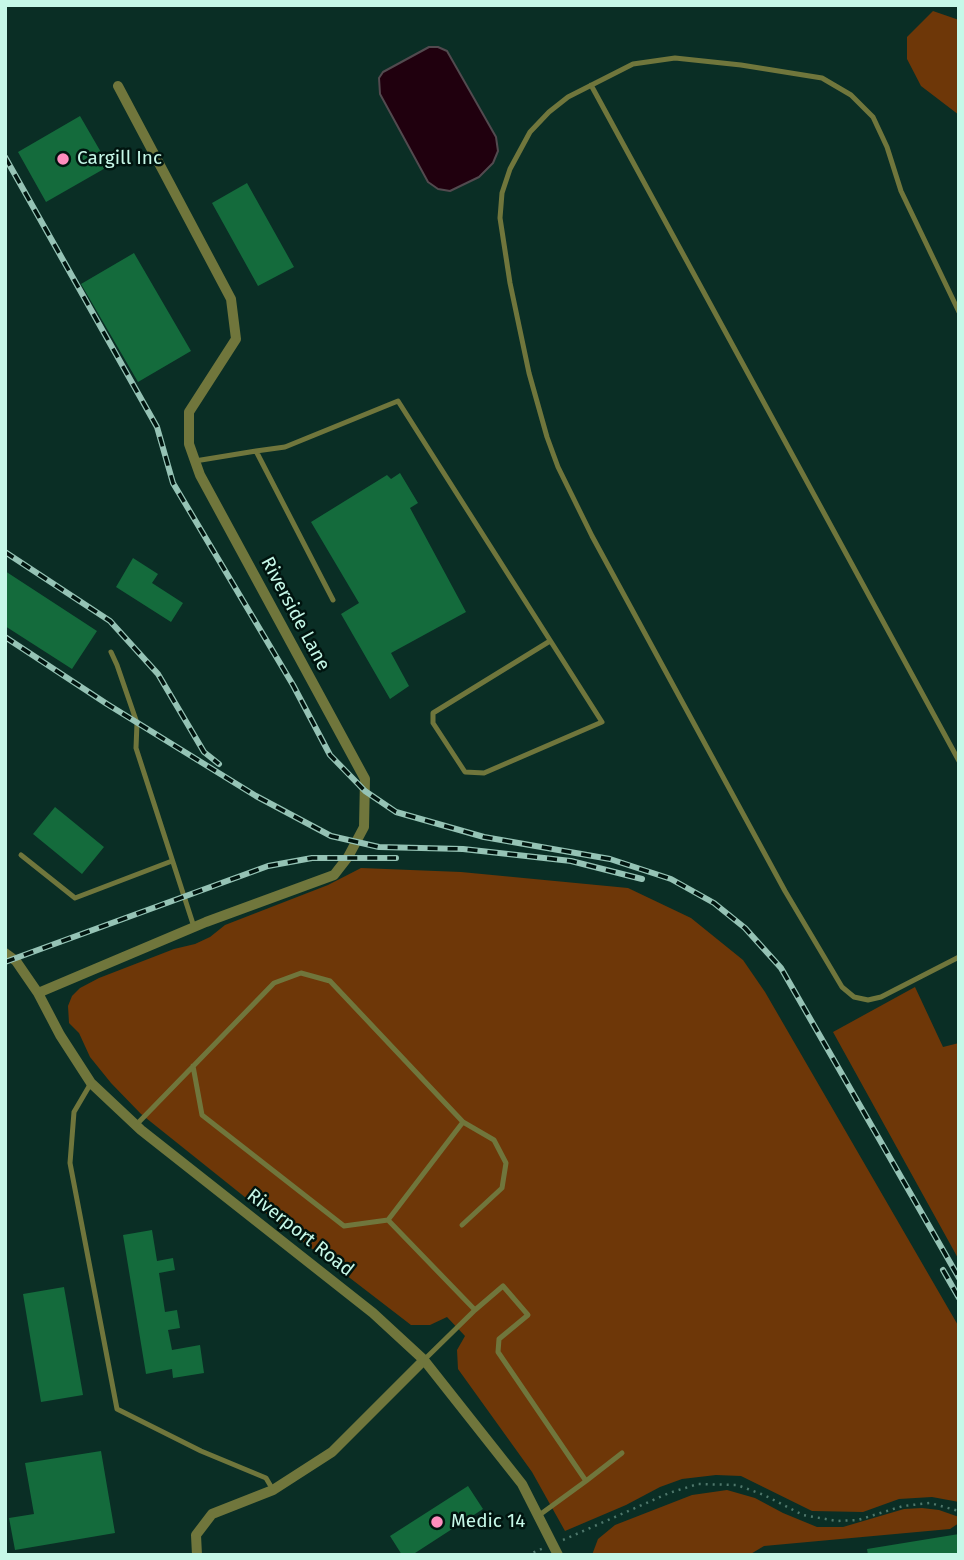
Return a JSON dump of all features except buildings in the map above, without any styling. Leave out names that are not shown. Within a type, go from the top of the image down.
[{"type":"street","name":"Riverside Lane","points":[[38,993],[194,927],[334,875],[348,857],[364,827],[365,779],[201,475],[188,444],[189,412],[236,339],[231,299],[118,86]]},
{"type":"street","name":"Riverport Road","points":[[5,953],[16,961],[38,993],[60,1035],[91,1083],[135,1125],[373,1313],[424,1360],[522,1484],[555,1550]]},
{"type":"street","points":[[197,1555],[196,1535],[212,1514],[273,1490],[332,1452],[424,1360]]},
{"type":"lane","points":[[959,312],[901,191],[887,147],[873,117],[850,95],[822,78],[675,58],[633,64],[559,104],[530,132],[510,169],[502,193],[500,218],[510,283],[529,373],[558,467],[592,536],[785,891],[842,987],[854,997],[868,1000],[881,997],[959,957]]},
{"type":"lane","points":[[591,85],[959,761]]},
{"type":"lane","points":[[195,461],[285,447],[398,401],[550,641],[601,722],[484,773],[464,772],[433,723],[433,713],[550,641]]},
{"type":"lane","points":[[256,451],[333,600]]},
{"type":"lane","points":[[111,652],[137,723],[136,748],[194,927]]},
{"type":"lane","points":[[22,855],[75,898],[172,861]]},
{"type":"lane","points":[[135,1125],[274,983],[301,973],[330,981],[463,1122],[494,1140],[506,1163],[502,1188],[462,1225]]},
{"type":"lane","points":[[193,1066],[202,1115],[344,1226],[388,1220],[463,1122]]},
{"type":"lane","points":[[91,1083],[74,1112],[70,1163],[117,1409],[201,1451],[267,1478],[273,1490]]},
{"type":"lane","points":[[388,1220],[475,1310]]},
{"type":"lane","points":[[424,1360],[503,1286],[528,1315],[499,1339],[498,1352],[586,1480]]},
{"type":"lane","points":[[538,1516],[621,1454]]},
{"type":"path","points":[[527,1555],[555,1550],[669,1493],[698,1484],[737,1485],[803,1515],[837,1521],[858,1520],[903,1506],[930,1503],[959,1511]]},
{"type":"shaded area","points":[[933,11],[959,20],[959,115],[921,86],[907,59],[907,37]]},
{"type":"shaded area","points":[[429,47],[447,51],[496,137],[498,151],[493,163],[479,177],[450,191],[438,189],[428,182],[380,94],[379,78],[383,72]]},
{"type":"shaded area","points":[[361,868],[461,872],[628,888],[691,918],[743,960],[765,992],[959,1327],[959,1502],[932,1497],[899,1499],[863,1512],[812,1511],[741,1476],[716,1475],[682,1479],[660,1487],[565,1531],[532,1472],[458,1369],[457,1350],[465,1336],[447,1317],[430,1325],[411,1325],[246,1198],[141,1114],[90,1057],[79,1033],[69,1023],[68,1006],[72,996],[80,988],[174,949],[195,944],[210,937],[225,925],[328,885]]},
{"type":"shaded area","points":[[915,987],[943,1047],[959,1043],[959,1260],[833,1032]]},
{"type":"shaded area","points":[[727,1490],[755,1498],[817,1527],[843,1527],[904,1509],[922,1508],[959,1517],[959,1523],[950,1529],[764,1546],[749,1555],[592,1555],[598,1539],[615,1525],[692,1495]]},
{"type":"railway","points":[[5,157],[157,427],[173,483],[293,685],[330,755],[365,791],[396,812],[484,837],[610,859],[671,879],[714,903],[745,928],[781,968],[959,1278]]},
{"type":"railway","points":[[5,552],[110,621],[158,674],[204,752],[219,764]]},
{"type":"railway","points":[[5,637],[256,796],[331,836],[379,847],[463,849],[571,861],[642,879]]},
{"type":"railway","points":[[5,962],[268,866],[312,858],[396,858]]},
{"type":"railway","points":[[943,1270],[959,1298]]},
{"type":"place","name":"Cargill Inc","points":[[63,159]]},
{"type":"place","name":"Medic 14","points":[[437,1522]]}]
